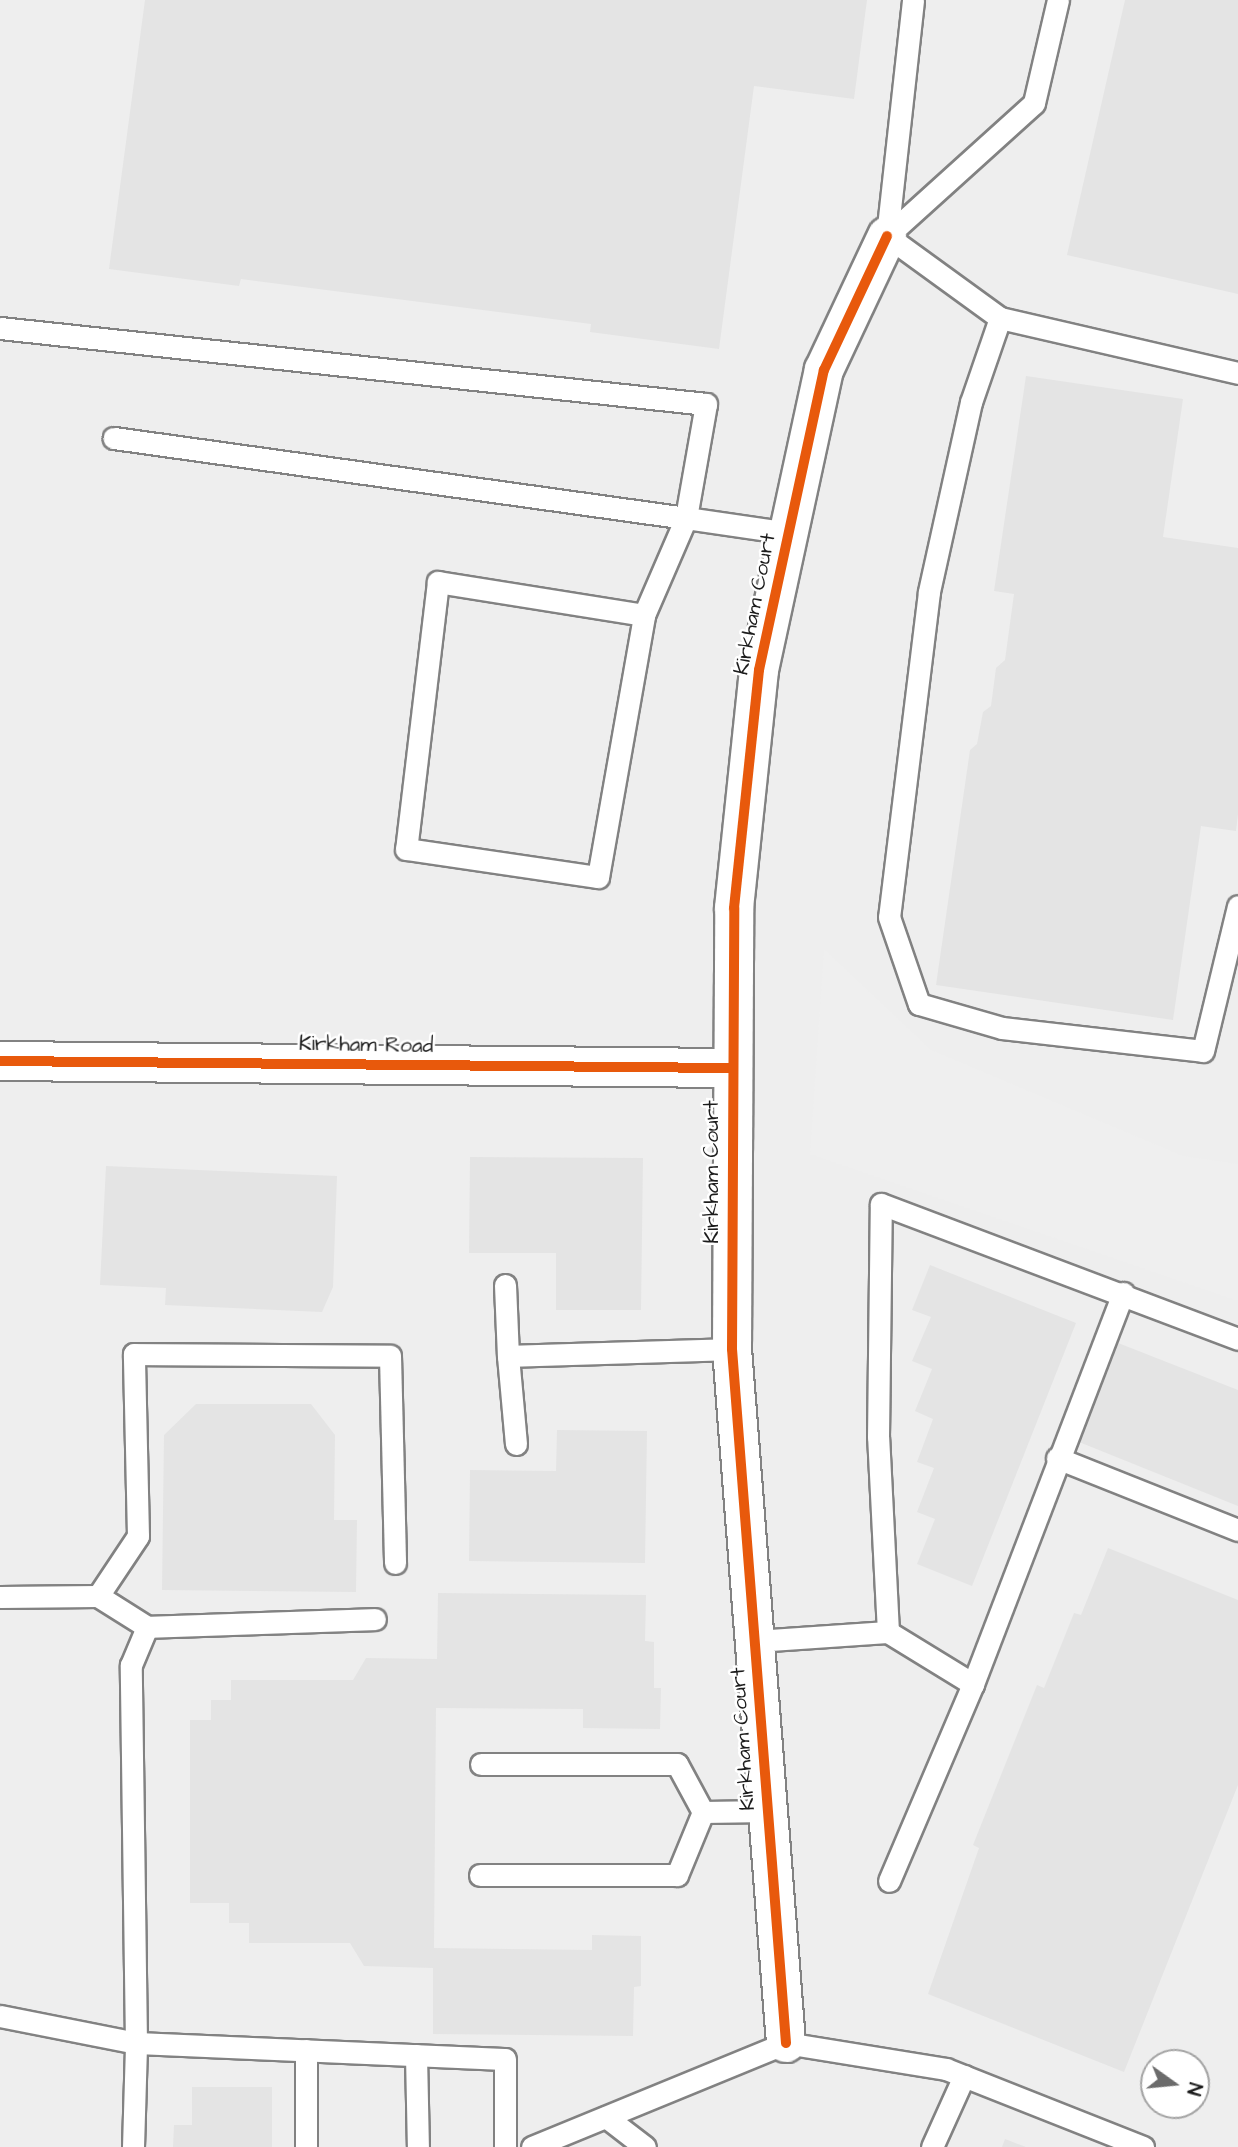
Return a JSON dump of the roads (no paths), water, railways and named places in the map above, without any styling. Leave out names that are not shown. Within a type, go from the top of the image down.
[{"type":"street","name":"Kirkham Court","points":[[786,2043],[732,1349],[731,1068],[734,908],[759,670],[824,370],[887,236]]},
{"type":"street","name":"Kirkham Road","points":[[0,1061],[731,1068]]},
{"type":"lane","points":[[887,236],[913,0]]},
{"type":"lane","points":[[887,236],[1034,103],[1058,0]]},
{"type":"lane","points":[[887,236],[1000,318],[1238,373]]},
{"type":"lane","points":[[1000,318],[971,402],[929,592],[889,917],[919,1004],[1002,1028],[1203,1051],[1238,906]]},
{"type":"lane","points":[[0,328],[706,404],[686,518],[644,615],[598,877],[406,849],[438,582],[644,615]]},
{"type":"lane","points":[[114,438],[789,533]]},
{"type":"lane","points":[[888,1632],[878,1437],[881,1204],[1123,1293],[1238,1339]]},
{"type":"lane","points":[[505,1284],[516,1444]]},
{"type":"lane","points":[[889,1881],[973,1684],[1057,1458],[1123,1293]]},
{"type":"lane","points":[[508,1356],[732,1349]]},
{"type":"lane","points":[[97,1596],[138,1536],[134,1354],[390,1356],[395,1563]]},
{"type":"lane","points":[[1057,1458],[1238,1530]]},
{"type":"lane","points":[[0,1597],[97,1596],[147,1627],[375,1619]]},
{"type":"lane","points":[[133,2147],[136,2043],[131,1665],[147,1627]]},
{"type":"lane","points":[[755,1641],[888,1632],[973,1684]]},
{"type":"lane","points":[[481,1764],[677,1764],[703,1812]]},
{"type":"lane","points":[[703,1812],[768,1811]]},
{"type":"lane","points":[[480,1875],[677,1875],[703,1812]]},
{"type":"lane","points":[[0,2015],[136,2043],[505,2059],[505,2147]]},
{"type":"lane","points":[[532,2147],[786,2043],[946,2069],[1143,2147]]},
{"type":"lane","points":[[306,2050],[306,2147]]},
{"type":"lane","points":[[416,2055],[418,2147]]},
{"type":"lane","points":[[932,2147],[964,2076]]},
{"type":"lane","points":[[606,2117],[645,2147]]}]
